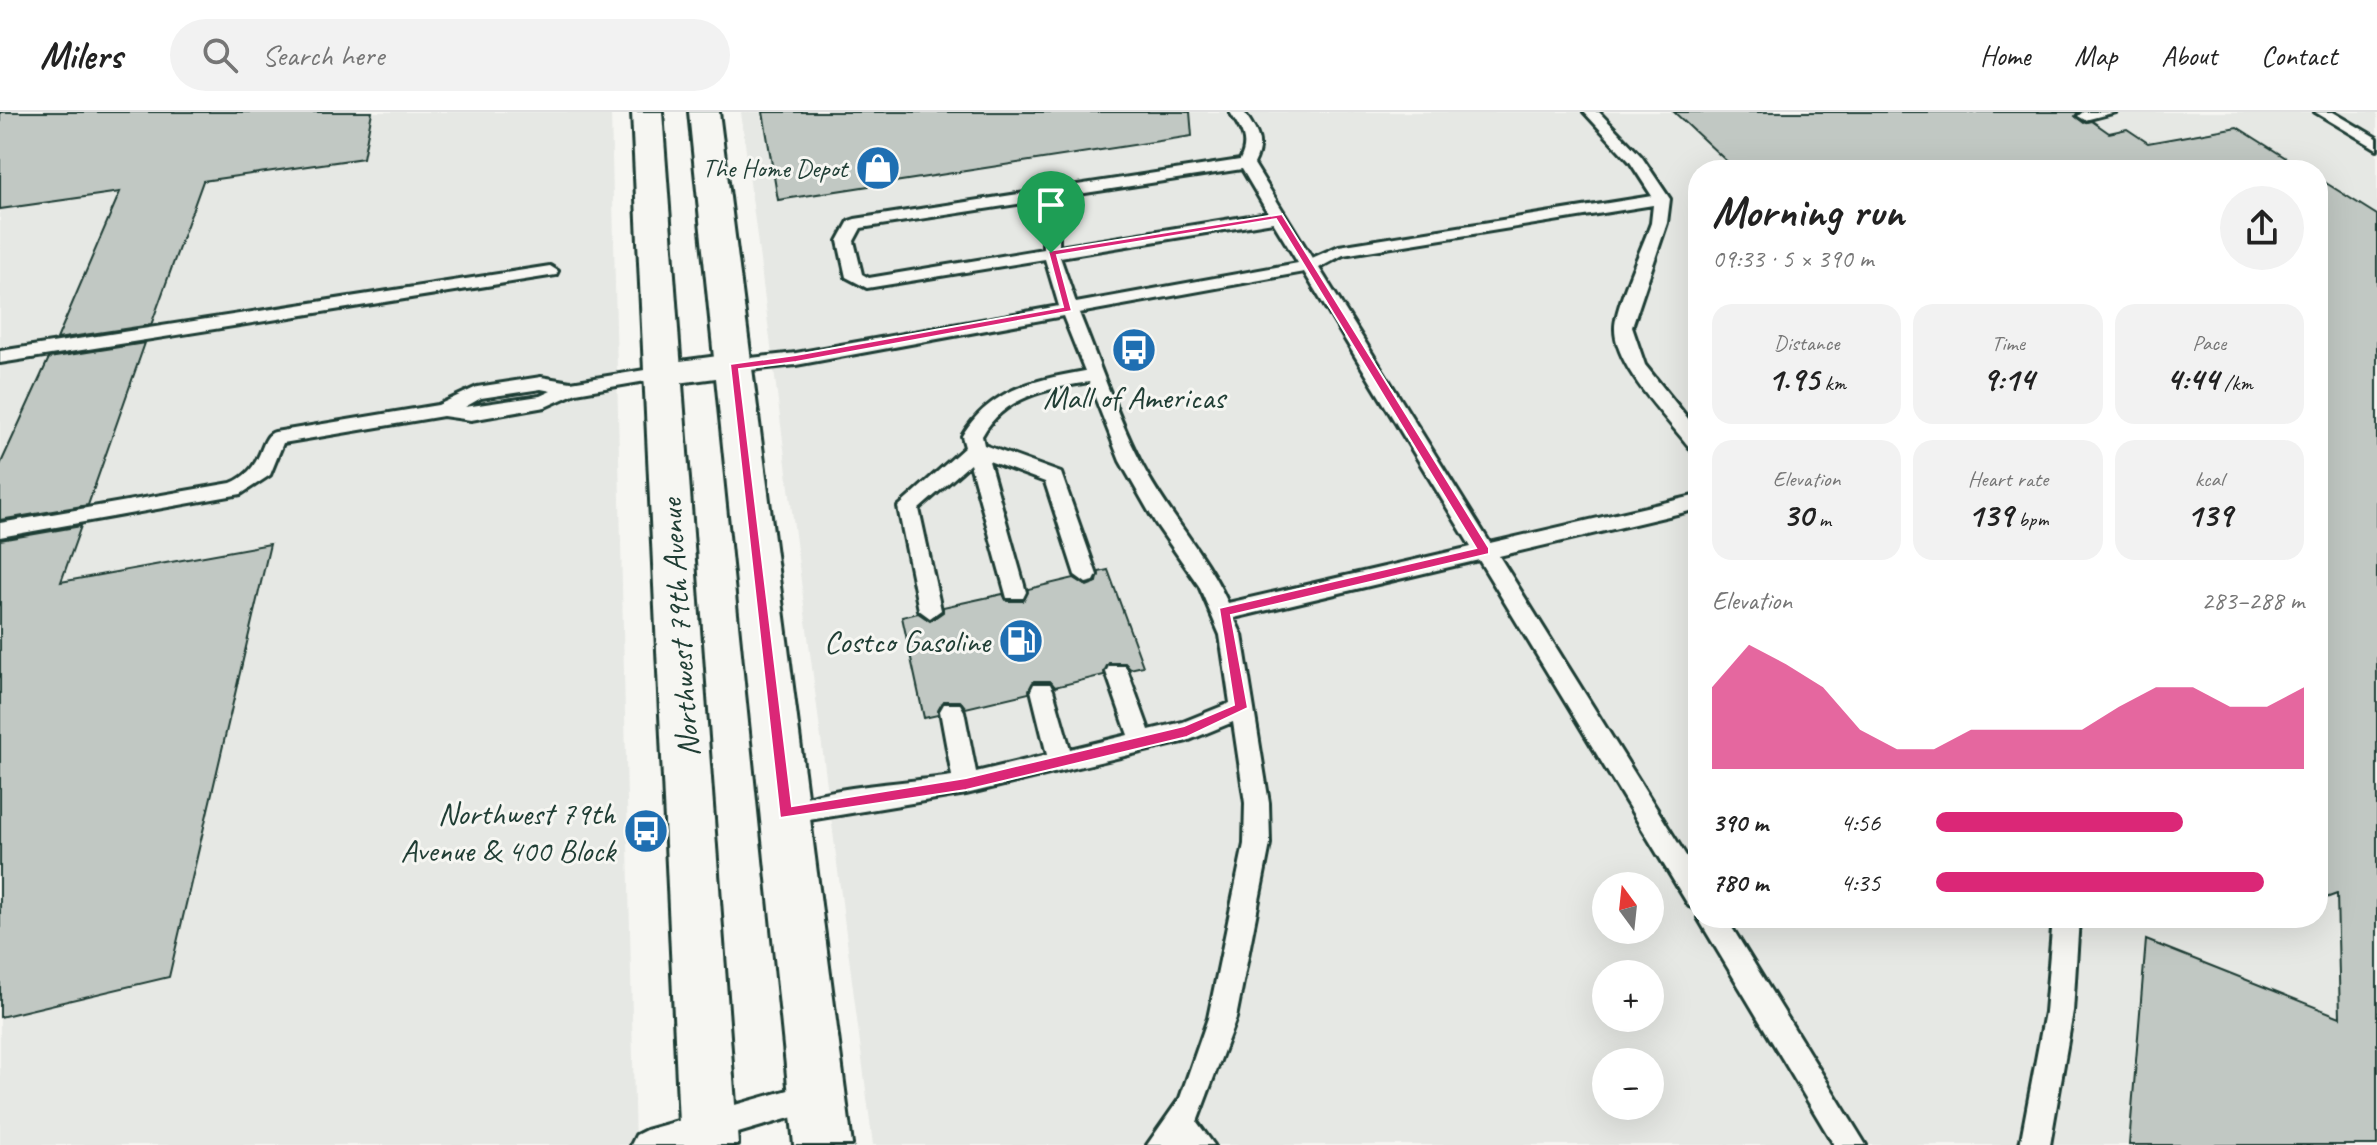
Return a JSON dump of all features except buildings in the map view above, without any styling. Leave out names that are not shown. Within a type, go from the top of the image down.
[{"type":"street","name":"Northwest 79th Avenue","points":[[647,112],[708,1136]]},
{"type":"street","points":[[704,112],[820,1120]]},
{"type":"street","points":[[663,373],[733,366]]},
{"type":"lane","points":[[1237,112],[1254,148],[1246,164]]},
{"type":"lane","points":[[1591,112],[1643,168],[1662,199],[1659,223],[1623,327],[1627,347],[1637,367],[1688,431]]},
{"type":"lane","points":[[2085,116],[2109,112]]},
{"type":"lane","points":[[2322,112],[2377,144]]},
{"type":"lane","points":[[1246,164],[855,224],[846,241],[854,277],[867,283],[1279,216]]},
{"type":"lane","points":[[1246,164],[1688,882]]},
{"type":"lane","points":[[1051,194],[1051,253],[1069,309],[1144,489],[1224,612],[1231,635],[1257,803],[1257,844],[1222,1018],[1191,1107],[1170,1134],[1199,1145]]},
{"type":"lane","points":[[733,366],[796,359],[1309,266],[1339,251],[1662,199]]},
{"type":"lane","points":[[0,357],[550,271]]},
{"type":"lane","points":[[0,530],[234,489],[254,482],[267,469],[275,438],[443,410],[471,414],[520,406],[545,401],[571,388],[663,373]]},
{"type":"lane","points":[[1015,592],[972,436],[979,419],[1002,400],[1039,385],[1096,375]]},
{"type":"lane","points":[[975,449],[1054,478],[1086,575]]},
{"type":"lane","points":[[930,610],[908,507],[975,449]]},
{"type":"lane","points":[[1224,612],[1688,504]]},
{"type":"lane","points":[[1117,672],[1141,740]]},
{"type":"lane","points":[[1042,690],[1061,761]]},
{"type":"lane","points":[[785,813],[837,802],[966,784],[1187,731],[1241,708]]},
{"type":"lane","points":[[952,711],[966,784]]},
{"type":"lane","points":[[1717,928],[1851,1145]]},
{"type":"lane","points":[[2035,1145],[2059,1012],[2065,928]]},
{"type":"lane","points":[[646,1145],[820,1120]]},
{"type":"shaded area","points":[[0,112],[611,112],[635,1145],[0,1145]]},
{"type":"shaded area","points":[[741,112],[2377,112],[2377,1145],[873,1145]]},
{"type":"place","name":"The Home Depot","points":[[878,168]]},
{"type":"place","name":"Mall of Americas","points":[[1134,350]]},
{"type":"place","name":"Costco Gasoline","points":[[1021,641]]},
{"type":"place","name":"Northwest 79th Avenue & 400 Block","points":[[646,831]]},
{"type":"route","points":[[1279,216],[1484,551],[1224,612],[1231,635],[1241,708],[1187,731],[966,784],[837,802],[785,813],[733,366],[796,359],[1069,309],[1051,253],[1279,216]]}]
